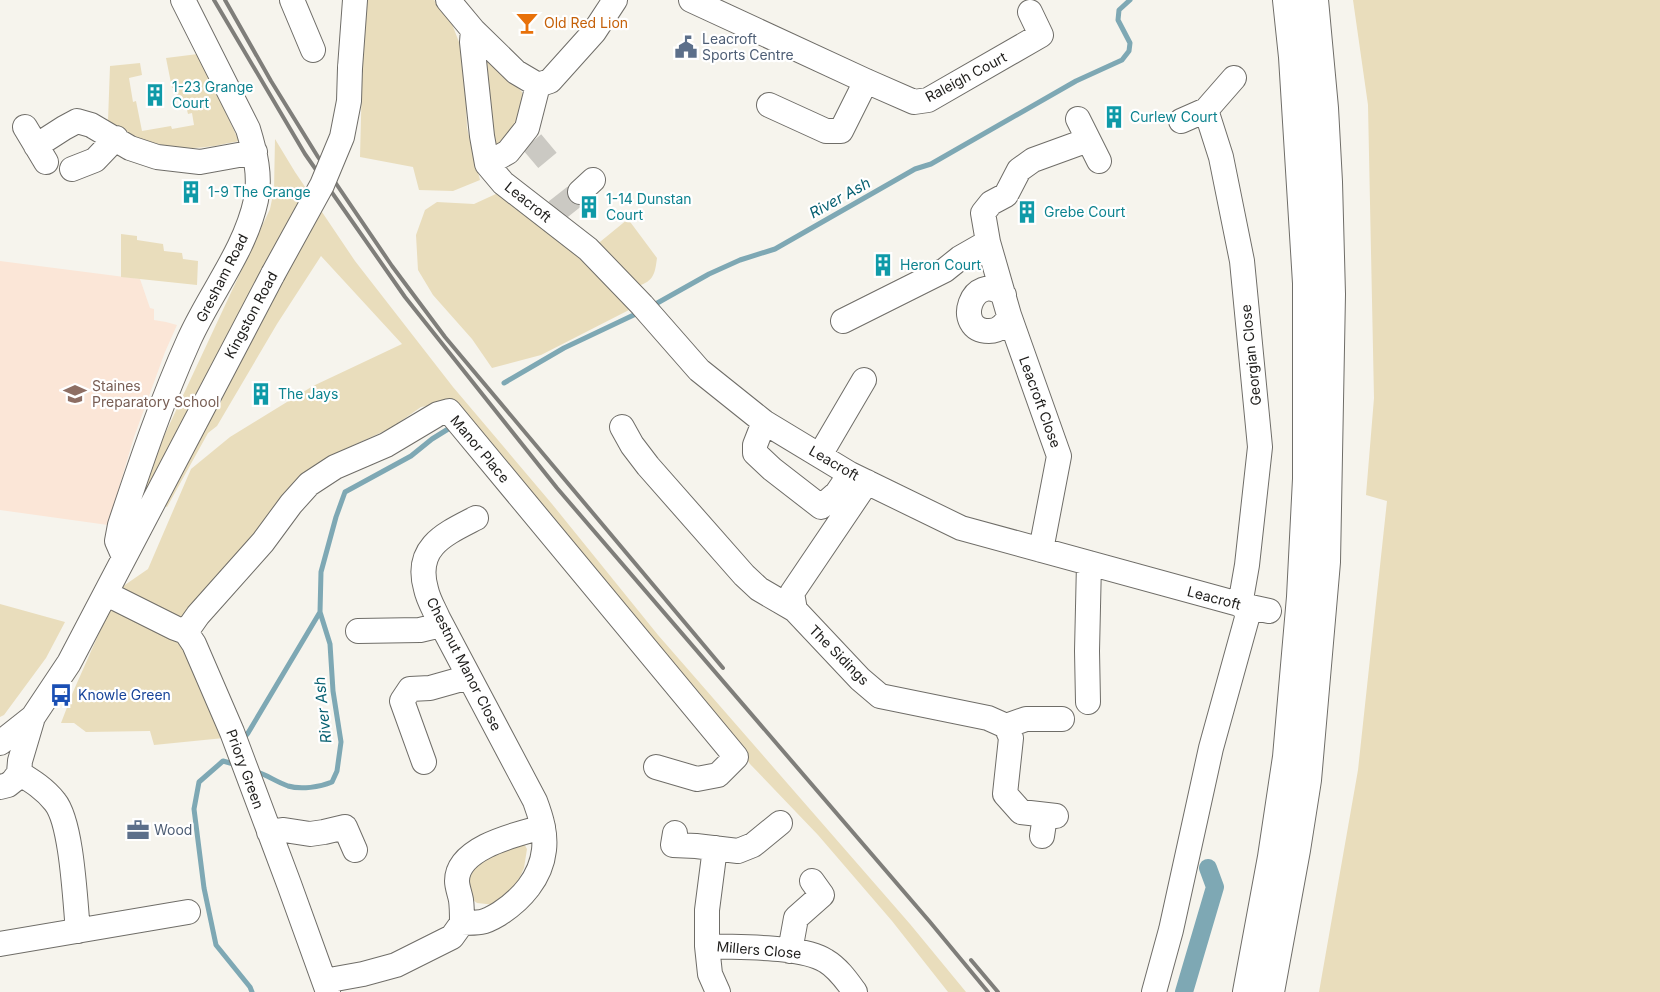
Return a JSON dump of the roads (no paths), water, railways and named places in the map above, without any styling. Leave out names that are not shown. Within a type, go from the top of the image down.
[{"type":"highway","points":[[1270,992],[1305,788],[1307,660],[1312,599],[1307,479],[1307,283],[1288,0]]},
{"type":"highway","points":[[1312,599],[1326,562],[1331,294],[1324,117],[1314,0]]},
{"type":"highway","points":[[1247,992],[1287,757],[1307,660]]},
{"type":"street","name":"Gresham Road","points":[[124,558],[117,541],[120,525],[165,398],[190,338],[237,253],[250,221],[256,199],[258,174],[255,152],[248,129],[183,0]]},
{"type":"street","points":[[292,0],[313,50]]},
{"type":"street","name":"Kingston Road","points":[[9,781],[33,717],[70,663],[273,274],[322,185],[342,136],[349,101],[355,0]]},
{"type":"street","points":[[448,0],[473,30],[516,72],[538,84],[550,81],[594,32],[615,0]]},
{"type":"street","name":"Raleigh Court","points":[[691,0],[914,102],[928,100],[1041,35],[1030,12]]},
{"type":"street","points":[[473,30],[472,42],[482,136],[487,164],[508,152],[527,137],[527,128],[538,84]]},
{"type":"street","points":[[1182,121],[1206,110],[1234,78]]},
{"type":"street","points":[[769,105],[826,131],[841,131],[866,81]]},
{"type":"street","name":"Georgian Close","points":[[1154,992],[1171,930],[1211,748],[1253,608],[1247,565],[1260,447],[1242,261],[1221,157],[1206,110]]},
{"type":"street","name":"Leacroft Close","points":[[1041,550],[1060,456],[1007,305],[988,242],[983,213],[991,204],[1006,195],[1019,170],[1033,160],[1094,150],[1078,119]]},
{"type":"street","points":[[36,145],[77,122],[91,124],[130,148],[157,157],[200,162],[255,152]]},
{"type":"street","points":[[72,169],[95,160],[116,138]]},
{"type":"street","name":"Leacroft","points":[[487,164],[503,183],[553,215],[588,249],[646,310],[699,370],[764,422],[859,478],[961,528],[1253,608]]},
{"type":"street","points":[[848,319],[880,314],[960,258],[988,242]]},
{"type":"street","points":[[820,455],[864,380]]},
{"type":"street","name":"Manor Place","points":[[186,632],[198,615],[263,542],[290,504],[309,484],[335,467],[386,445],[438,414],[449,411],[736,756],[718,775],[697,779],[656,767]]},
{"type":"street","points":[[764,422],[755,446],[755,453],[821,507],[859,478]]},
{"type":"street","name":"The Sidings","points":[[622,427],[632,445],[648,466],[744,575],[759,589],[795,610],[860,679],[880,696],[988,718],[1006,726]]},
{"type":"street","points":[[795,610],[792,593],[859,478]]},
{"type":"street","name":"Chestnut Manor Close","points":[[462,923],[483,922],[511,906],[525,893],[542,864],[544,848],[542,821],[535,801],[442,625],[426,589],[423,571],[427,552],[435,542],[446,534],[476,518]]},
{"type":"street","points":[[1088,702],[1089,563]]},
{"type":"street","points":[[106,595],[186,632]]},
{"type":"street","points":[[358,631],[420,630],[442,625]]},
{"type":"street","name":"Priory Green","points":[[186,632],[204,665],[232,732],[326,987]]},
{"type":"street","points":[[424,762],[402,701],[410,689],[430,688],[469,677]]},
{"type":"street","name":"Kingston Road","points":[[0,743],[33,717]]},
{"type":"street","points":[[1047,822],[1022,812],[1005,794],[1011,738],[1006,726],[1026,719],[1062,719]]},
{"type":"street","points":[[0,743],[12,751],[9,781],[46,792],[56,802],[63,814],[68,840],[78,931]]},
{"type":"street","points":[[675,834],[673,845],[716,849],[753,845],[780,823]]},
{"type":"street","points":[[269,832],[284,830],[310,834],[345,827],[355,850]]},
{"type":"street","points":[[326,987],[362,974],[396,965],[452,937],[462,923],[462,903],[457,880],[463,863],[478,850],[506,837],[543,827]]},
{"type":"street","points":[[716,849],[707,910],[707,946],[710,974],[718,992]]},
{"type":"street","points":[[790,951],[796,918],[822,895],[812,881]]},
{"type":"street","points":[[0,944],[188,912]]},
{"type":"street","name":"Millers Close","points":[[707,946],[774,948],[816,956],[828,962],[841,974],[855,992]]},
{"type":"waterway","name":"River Ash","points":[[652,306],[709,274],[740,260],[775,249],[915,169],[931,164],[1076,81],[1122,60],[1129,51],[1130,43],[1118,20],[1119,10],[1130,0]]},
{"type":"waterway","name":"River Ash","points":[[504,383],[564,348],[640,312]]},
{"type":"waterway","name":"River Ash","points":[[254,771],[284,784],[299,788],[332,782],[337,771],[341,742],[333,691],[330,644],[320,612],[321,572],[336,517],[345,492],[411,456],[432,439],[453,426]]},
{"type":"waterway","name":"River Ash","points":[[242,740],[320,612]]},
{"type":"waterway","name":"River Ash","points":[[237,765],[223,761],[199,782],[194,809],[204,888],[216,945],[252,992]]},
{"type":"waterway","points":[[1184,992],[1215,887],[1208,868]]},
{"type":"tunnel","points":[[532,142],[548,161]]},
{"type":"tunnel","points":[[556,211],[580,192]]},
{"type":"railway","points":[[214,0],[305,154],[405,297],[557,488],[988,992]]},
{"type":"railway","points":[[225,0],[271,81],[318,157],[392,266],[445,337],[723,668]]},
{"type":"railway","points":[[971,960],[998,992]]},
{"type":"place","name":"Old Red Lion","points":[[527,23]]},
{"type":"place","name":"Leacroft Sports Centre","points":[[686,47]]},
{"type":"place","name":"1-23 Grange Court","points":[[155,95]]},
{"type":"place","name":"Curlew Court","points":[[1114,117]]},
{"type":"place","name":"1-9 The Grange","points":[[191,192]]},
{"type":"place","name":"1-14 Dunstan Court","points":[[589,207]]},
{"type":"place","name":"Grebe Court","points":[[1027,212]]},
{"type":"place","name":"Heron Court","points":[[883,265]]},
{"type":"place","name":"Staines Preparatory School","points":[[75,394]]},
{"type":"place","name":"The Jays","points":[[261,394]]},
{"type":"place","name":"Knowle Green","points":[[61,695]]},
{"type":"place","name":"Wood","points":[[138,830]]}]
